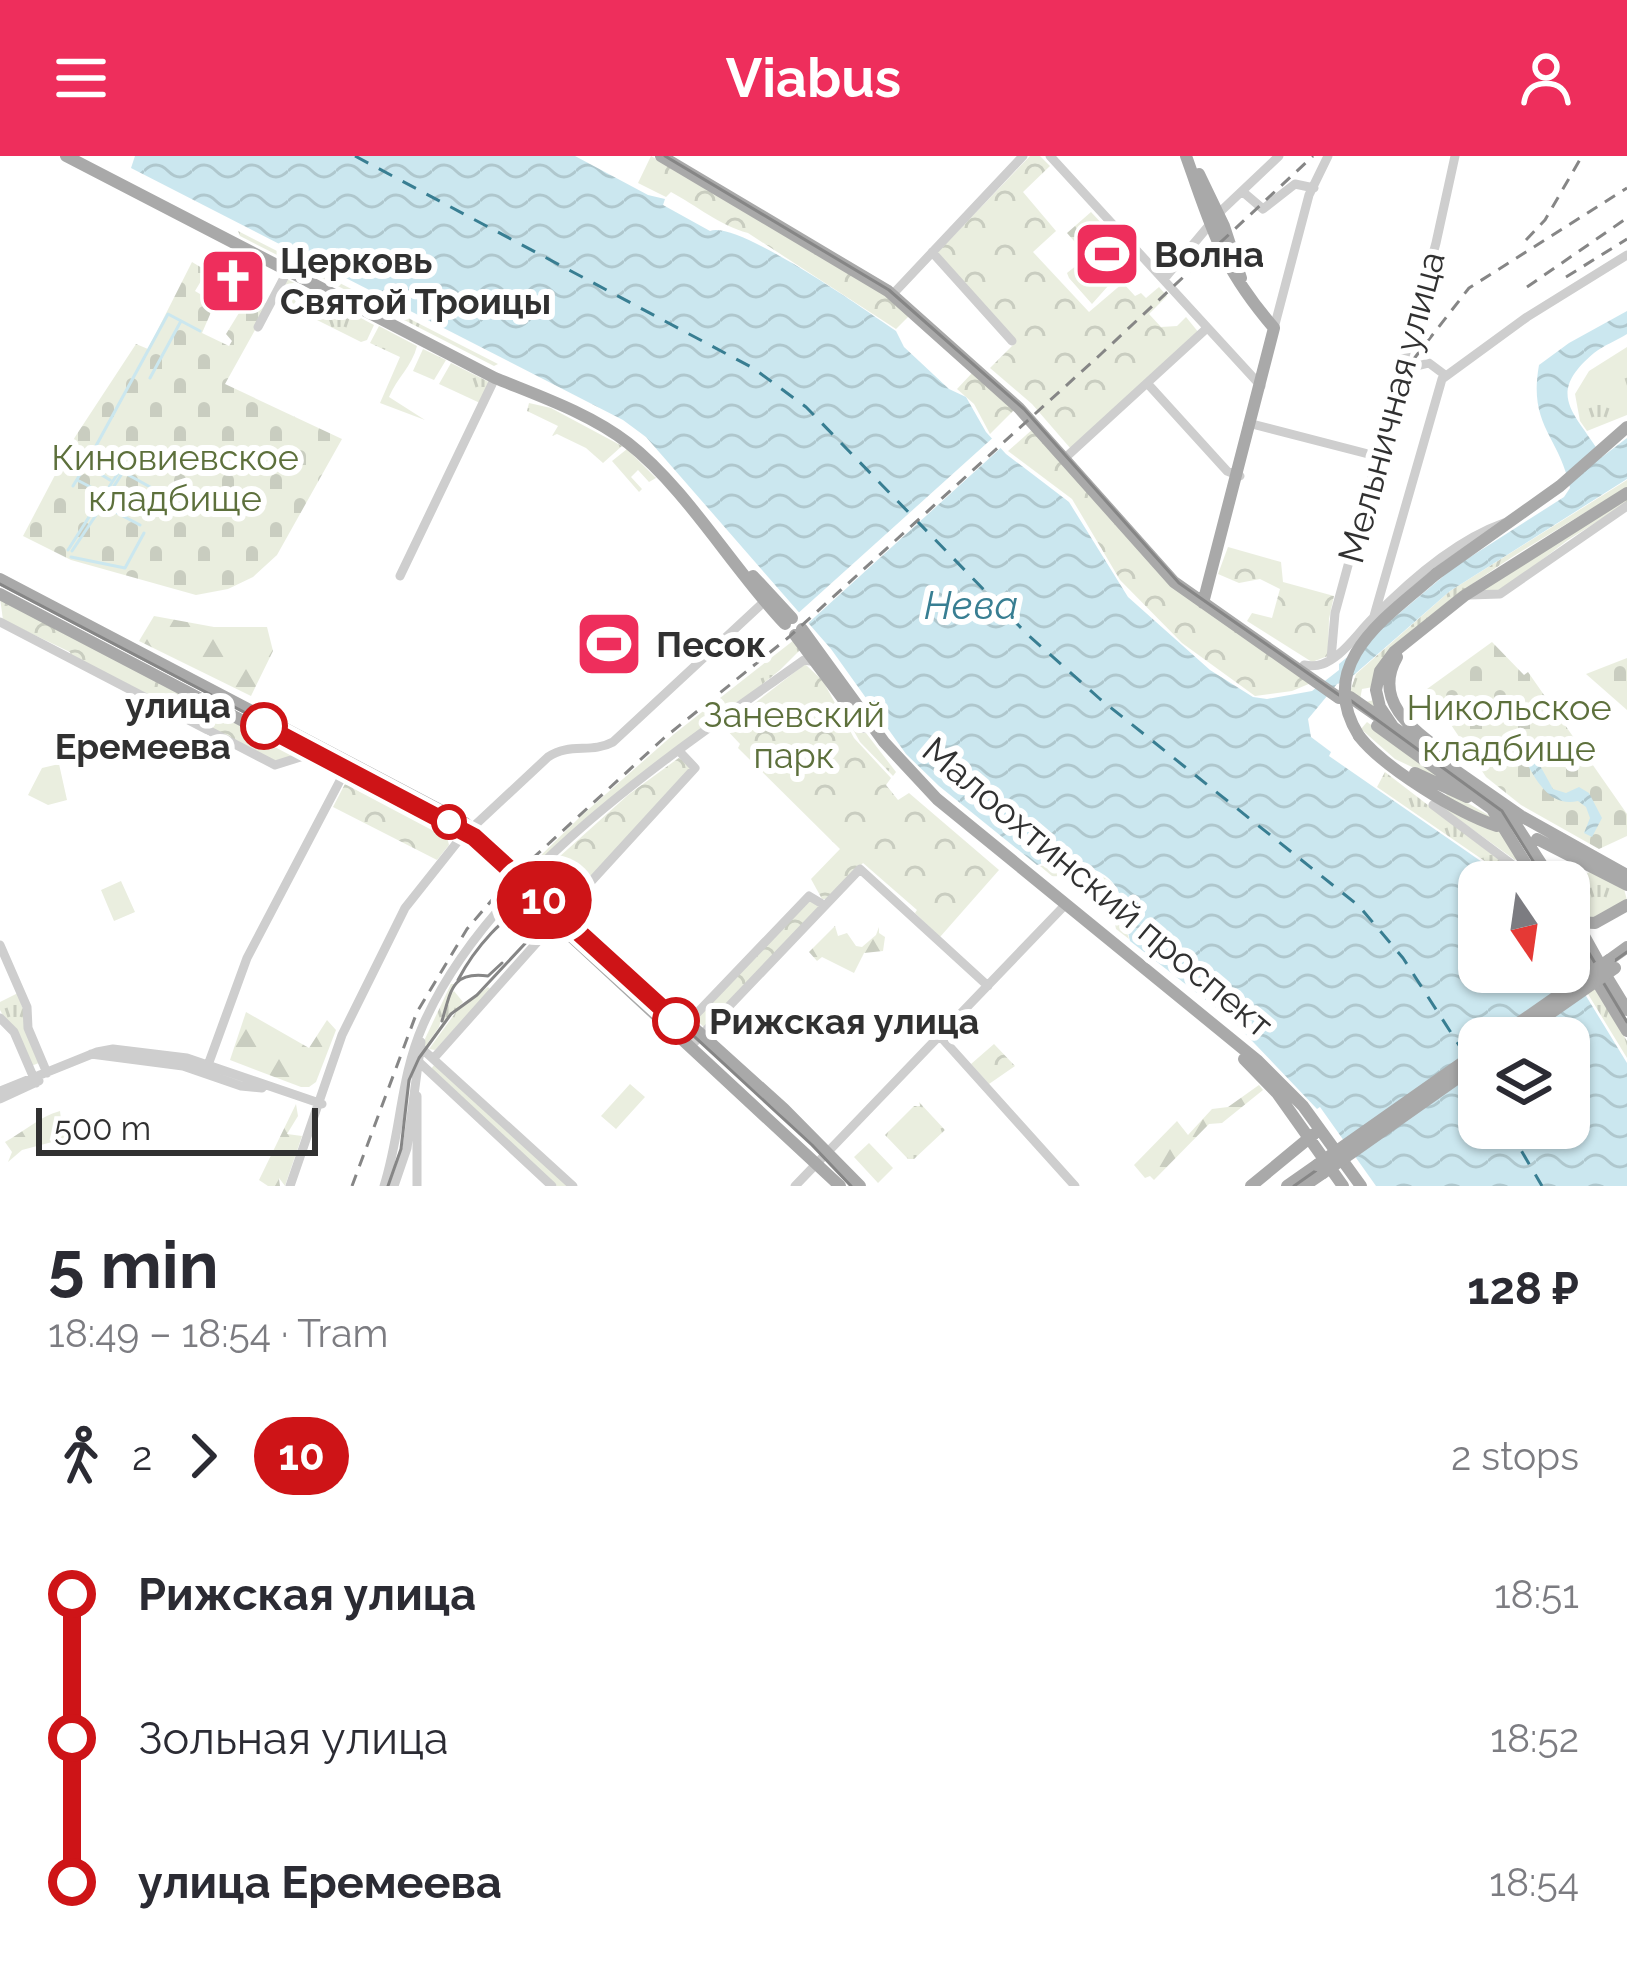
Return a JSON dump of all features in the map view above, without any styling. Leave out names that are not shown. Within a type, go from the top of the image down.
[{"type":"main road","points":[[66,156],[495,378],[591,421],[640,453],[794,627]]},
{"type":"main road","points":[[78,156],[482,365],[621,431],[647,451],[767,601]]},
{"type":"main road","points":[[661,156],[894,292]]},
{"type":"main road","points":[[674,156],[894,292],[1067,456],[1169,577],[1320,680]]},
{"type":"main road","points":[[1189,156],[1218,214],[1225,247]]},
{"type":"main road","points":[[1189,156],[1209,226],[1276,325],[1205,598]]},
{"type":"main road","points":[[1538,824],[1495,812],[1463,812],[1373,752],[1348,717],[1347,672],[1367,637],[1436,574],[1565,482],[1627,427]]},
{"type":"main road","points":[[1394,728],[1378,702],[1378,676],[1394,652],[1464,596],[1627,493]]},
{"type":"main road","points":[[0,579],[344,773],[469,833]]},
{"type":"main road","points":[[0,594],[190,685],[469,833],[691,1046],[860,1186]]},
{"type":"main road","points":[[1205,598],[1517,824],[1540,861]]},
{"type":"main road","name":"Малоохтинский проспект","points":[[794,627],[900,773],[931,804],[1258,1060],[1312,1134],[1357,1185]]},
{"type":"main road","name":"Малоохтинский проспект","points":[[794,627],[910,772],[1063,908]]},
{"type":"main road","points":[[1409,643],[1389,676],[1392,702],[1406,722],[1538,824],[1627,885]]},
{"type":"main road","points":[[1341,696],[1394,728],[1495,812],[1517,859]]},
{"type":"main road","points":[[1537,839],[1587,857]]},
{"type":"main road","points":[[1606,868],[1627,874]]},
{"type":"main road","points":[[1625,908],[1591,929],[1627,1031]]},
{"type":"main road","points":[[560,916],[702,1034],[823,1157],[840,1186]]},
{"type":"main road","points":[[1590,943],[1627,999]]},
{"type":"main road","points":[[1542,1017],[1627,947]]},
{"type":"main road","points":[[1606,968],[1627,1010]]},
{"type":"main road","points":[[1530,1017],[1606,968]]},
{"type":"main road","points":[[1304,1186],[1320,1169],[1458,1067]]},
{"type":"main road","points":[[1287,1186],[1458,1077]]},
{"type":"main road","points":[[1247,1186],[1312,1134]]},
{"type":"main road","name":"Малоохтинский проспект","points":[[1312,1134],[1342,1186]]},
{"type":"street","points":[[894,292],[1023,156]]},
{"type":"street","points":[[1050,156],[1261,386]]},
{"type":"street","points":[[1164,279],[1218,214],[1279,156]]},
{"type":"street","points":[[1276,325],[1314,188],[1328,156]]},
{"type":"street","name":"Мельничная улица","points":[[1304,665],[1318,667],[1338,647],[1335,613],[1455,156]]},
{"type":"street","points":[[1243,192],[1263,209],[1295,184],[1314,188]]},
{"type":"street","points":[[932,252],[1012,341]]},
{"type":"street","points":[[1374,616],[1445,375],[1627,255]]},
{"type":"street","points":[[1146,262],[1183,304]]},
{"type":"street","points":[[258,327],[287,272]]},
{"type":"street","points":[[1067,456],[1206,329]]},
{"type":"street","points":[[1401,370],[1429,363],[1445,375]]},
{"type":"street","points":[[400,576],[495,378]]},
{"type":"street","points":[[1147,383],[1237,476]]},
{"type":"street","points":[[1251,423],[1376,456]]},
{"type":"street","points":[[1464,596],[1500,594],[1627,506]]},
{"type":"street","points":[[1338,647],[1460,546],[1509,521]]},
{"type":"street","points":[[1383,588],[1387,595],[1397,596]]},
{"type":"street","points":[[292,1186],[346,1027],[405,908],[469,833],[556,757],[572,751],[600,752],[616,745],[767,601]]},
{"type":"street","points":[[0,622],[275,765],[310,754]]},
{"type":"street","points":[[394,1186],[405,1154],[423,1025],[458,958],[517,876],[802,662],[818,662]]},
{"type":"street","points":[[384,1186],[422,1055],[560,916],[695,768],[679,751]]},
{"type":"street","points":[[208,1065],[244,965],[344,773]]},
{"type":"street","points":[[1433,805],[1517,859]]},
{"type":"street","points":[[691,1046],[862,868],[988,986]]},
{"type":"street","points":[[678,1033],[809,896],[824,905]]},
{"type":"street","points":[[795,1186],[1063,908]]},
{"type":"street","points":[[0,945],[27,1007],[28,1028],[47,1073]]},
{"type":"street","points":[[0,1018],[14,1032],[34,1080]]},
{"type":"street","points":[[940,1036],[1075,1186]]},
{"type":"street","points":[[0,1095],[113,1049],[187,1058],[320,1103]]},
{"type":"street","points":[[92,1054],[183,1066],[241,1086],[270,1087]]},
{"type":"street","points":[[422,1055],[427,1071],[551,1186]]},
{"type":"street","points":[[422,1055],[573,1186]]},
{"type":"street","points":[[208,1065],[320,1103]]},
{"type":"street","points":[[417,1186],[415,1094],[427,1071]]},
{"type":"street","points":[[397,1138],[400,1152],[418,1161]]},
{"type":"green space","points":[[651,156],[797,240],[885,295],[909,316],[896,329],[748,233],[671,192],[666,197],[638,183]]},
{"type":"green space","points":[[1030,156],[1040,156],[1050,166],[1023,192],[1056,231],[1033,252],[1089,312],[1123,283],[1135,296],[1141,293],[1146,298],[1159,287],[1167,296],[1149,314],[1161,327],[1177,326],[1186,317],[1199,333],[1071,449],[1032,404],[990,368],[1016,342],[937,253]]},
{"type":"green space","points":[[1091,212],[1105,227],[1081,249],[1067,233]]},
{"type":"green space","points":[[238,231],[498,364],[494,366]]},
{"type":"green space","name":"Киновиевское кладбище","points":[[192,262],[207,271],[195,291],[215,303],[202,333],[229,346],[232,341],[226,334],[250,295],[269,305],[225,384],[342,439],[277,555],[253,577],[228,589],[196,595],[71,560],[23,536],[75,437],[136,344],[148,349]]},
{"type":"green space","points":[[1077,265],[1099,286],[1090,268],[1108,286],[1092,304],[1067,273]]},
{"type":"green space","points":[[287,279],[374,325],[367,340],[361,342],[277,300]]},
{"type":"green space","points":[[379,326],[417,346],[389,397],[425,420],[380,403],[400,357],[370,343]]},
{"type":"green space","points":[[1627,347],[1627,415],[1587,431],[1575,394],[1589,371]]},
{"type":"green space","points":[[423,349],[446,360],[434,380],[413,371]]},
{"type":"green space","points":[[451,363],[489,382],[480,403],[439,384]]},
{"type":"green space","points":[[973,372],[1015,409],[990,434],[974,404],[957,389]]},
{"type":"green space","points":[[529,403],[551,408],[622,446],[603,463],[586,448],[552,436],[558,426],[527,411]]},
{"type":"green space","points":[[1034,428],[1160,572],[1311,683],[1255,696],[1182,643],[1120,580],[1072,499],[1008,451]]},
{"type":"green space","points":[[627,449],[656,478],[649,482],[638,470],[631,477],[642,489],[639,492],[612,461]]},
{"type":"green space","points":[[1627,480],[1627,487],[1496,568],[1405,639],[1379,667],[1381,716],[1362,703],[1374,700],[1373,687],[1362,689],[1360,699],[1350,692],[1356,674],[1450,591]]},
{"type":"green space","points":[[1627,498],[1627,503],[1501,591],[1480,592]]},
{"type":"green space","points":[[1228,547],[1281,562],[1283,582],[1334,596],[1328,656],[1312,662],[1247,621],[1252,613],[1272,618],[1280,589],[1260,579],[1239,583],[1218,574]]},
{"type":"green space","points":[[0,598],[299,754],[274,762],[3,620]]},
{"type":"green space","points":[[154,616],[214,627],[267,627],[273,651],[251,696],[139,641]]},
{"type":"green space","points":[[794,640],[800,650],[780,670],[534,868],[531,865],[674,734]]},
{"type":"green space","name":"Никольское кладбище","points":[[1492,642],[1524,675],[1528,672],[1627,814],[1627,836],[1599,849],[1521,805],[1486,777],[1427,689]]},
{"type":"green space","points":[[1627,658],[1627,710],[1586,674]]},
{"type":"green space","name":"Заневский парк","points":[[805,664],[823,681],[854,738],[891,778],[886,785],[898,800],[909,793],[999,870],[940,937],[863,863],[828,899],[822,899],[811,879],[840,849],[738,748],[740,744],[724,727]]},
{"type":"green space","points":[[826,681],[896,772],[893,776],[860,742]]},
{"type":"green space","points":[[1367,722],[1461,790],[1395,759],[1361,729]]},
{"type":"green space","points":[[680,757],[692,767],[569,902],[541,881],[539,875],[628,795]]},
{"type":"green space","points":[[59,764],[67,800],[48,805],[28,795],[42,768]]},
{"type":"green space","points":[[1385,772],[1501,861],[1484,861],[1377,787]]},
{"type":"green space","points":[[347,780],[447,837],[449,845],[437,860],[333,807]]},
{"type":"green space","points":[[1442,788],[1495,819],[1519,857],[1515,860],[1429,798],[1449,799]]},
{"type":"green space","points":[[1060,863],[1092,869],[1112,883],[1129,939],[1116,929],[1105,891],[1092,877],[1052,876],[1040,866]]},
{"type":"green space","points":[[1590,872],[1624,889],[1627,900],[1590,920]]},
{"type":"green space","points":[[121,881],[135,912],[114,921],[101,890]]},
{"type":"green space","points":[[815,899],[819,909],[705,1028],[695,1019],[808,900]]},
{"type":"green space","points":[[835,926],[838,936],[847,933],[862,947],[879,927],[885,937],[883,951],[864,953],[854,973],[822,957],[817,961],[809,952]]},
{"type":"green space","points":[[1590,981],[1627,1041],[1627,1058],[1587,993]]},
{"type":"green space","points":[[455,984],[450,995],[454,991],[463,1002],[443,1022],[445,1006],[439,1027],[425,1047],[423,1043]]},
{"type":"green space","points":[[488,987],[491,990],[435,1050],[429,1049],[456,1012]]},
{"type":"green space","points":[[18,993],[39,1063],[31,1066],[0,1010],[0,1002]]},
{"type":"green space","points":[[246,1012],[309,1048],[327,1020],[336,1030],[316,1082],[301,1087],[230,1060]]},
{"type":"green space","points":[[994,1044],[1015,1066],[989,1084],[971,1064]]},
{"type":"green space","points":[[435,1064],[569,1186],[557,1186],[430,1070]]},
{"type":"green space","points":[[630,1084],[645,1097],[616,1129],[601,1116]]},
{"type":"green space","points":[[1259,1085],[1263,1090],[1222,1123],[1209,1124],[1154,1180],[1145,1178],[1134,1165],[1177,1121],[1188,1135],[1212,1109],[1228,1107]]},
{"type":"green space","points":[[919,1102],[945,1130],[914,1159],[908,1159],[885,1135]]},
{"type":"green space","points":[[296,1104],[298,1116],[287,1134],[302,1136],[285,1186],[279,1178],[280,1186],[268,1186],[259,1180]]},
{"type":"green space","points":[[60,1111],[62,1128],[71,1137],[22,1150],[8,1162],[12,1152],[5,1142]]},
{"type":"green space","points":[[869,1143],[893,1168],[878,1183],[854,1157]]},
{"type":"water","name":"Нева","points":[[135,156],[575,156],[648,195],[665,199],[663,205],[710,231],[725,231],[773,252],[896,331],[904,347],[949,389],[966,397],[986,432],[1006,454],[1069,502],[1128,597],[1210,670],[1253,697],[1267,699],[1312,691],[1453,568],[1564,497],[1570,488],[1538,402],[1539,365],[1627,311],[1627,334],[1598,350],[1579,368],[1568,393],[1575,416],[1602,457],[1627,438],[1627,479],[1450,591],[1348,680],[1337,684],[1308,719],[1311,737],[1331,752],[1329,756],[1481,861],[1458,861],[1458,993],[1584,993],[1627,1063],[1627,1186],[1376,1186],[1320,1107],[1233,1021],[1130,941],[1122,900],[1111,881],[1074,864],[1037,865],[906,754],[831,649],[646,437],[623,420],[131,168]]},
{"type":"water","points":[[1521,739],[1553,789],[1566,793],[1579,787],[1589,793],[1602,818],[1592,837],[1584,833],[1590,818],[1586,807],[1547,793],[1516,744]]},
{"type":"pier","points":[[997,434],[998,444],[1005,444],[804,627],[795,616]]},
{"type":"waterway","points":[[91,455],[168,314],[200,331]]},
{"type":"waterway","points":[[150,378],[181,321]]},
{"type":"waterway","points":[[79,449],[120,470],[100,501]]},
{"type":"waterway","points":[[73,486],[90,458]]},
{"type":"waterway","points":[[87,466],[110,480]]},
{"type":"waterway","points":[[140,525],[102,505],[123,472],[161,493]]},
{"type":"waterway","points":[[79,481],[102,493]]},
{"type":"waterway","points":[[68,550],[96,506]]},
{"type":"waterway","points":[[72,551],[100,509]]},
{"type":"waterway","points":[[71,557],[125,568],[144,533]]},
{"type":"ferry route","points":[[355,156],[753,368],[806,407],[1027,634],[1100,699],[1359,906],[1403,958],[1458,1044]]},
{"type":"ferry route","points":[[1520,1149],[1542,1186]]},
{"type":"tram line","points":[[665,156],[889,290],[1024,409],[1179,583],[1339,695]]},
{"type":"tram line","points":[[0,584],[461,826],[513,869]]},
{"type":"tram line","points":[[1350,700],[1502,811],[1533,861]]},
{"type":"tram line","name":"10","points":[[264,726],[474,837],[676,1021]]},
{"type":"tram line","points":[[518,874],[851,1186]]},
{"type":"tram line","points":[[458,980],[481,946],[514,915],[536,911],[541,919],[539,931]]},
{"type":"tram line","points":[[388,1186],[401,1149],[409,1080],[419,1058],[451,1014],[477,995],[548,919],[566,918]]},
{"type":"tram line","points":[[1535,1017],[1627,952]]},
{"type":"tram line","points":[[1590,955],[1595,963]]},
{"type":"tram line","points":[[442,1021],[460,980],[488,976],[502,963]]},
{"type":"tram line","points":[[1603,982],[1627,1022]]},
{"type":"tram line","points":[[1294,1186],[1458,1071]]},
{"type":"railway","points":[[352,1186],[417,1012],[467,929],[509,880],[664,738],[789,637],[1313,156]]},
{"type":"railway","points":[[1526,240],[1545,220],[1582,156]]},
{"type":"railway","points":[[1413,360],[1469,288],[1627,188]]},
{"type":"railway","points":[[1527,287],[1627,218]]},
{"type":"railway","points":[[1566,277],[1627,239]]},
{"type":"place","name":"Волна","points":[[1107,254]]},
{"type":"place","name":"Церковь Святой Троицы","points":[[233,281]]},
{"type":"place","name":"Песок","points":[[609,644]]},
{"type":"place","name":"улица Еремеева","points":[[264,726]]},
{"type":"place","name":"Рижская улица","points":[[676,1021]]}]
